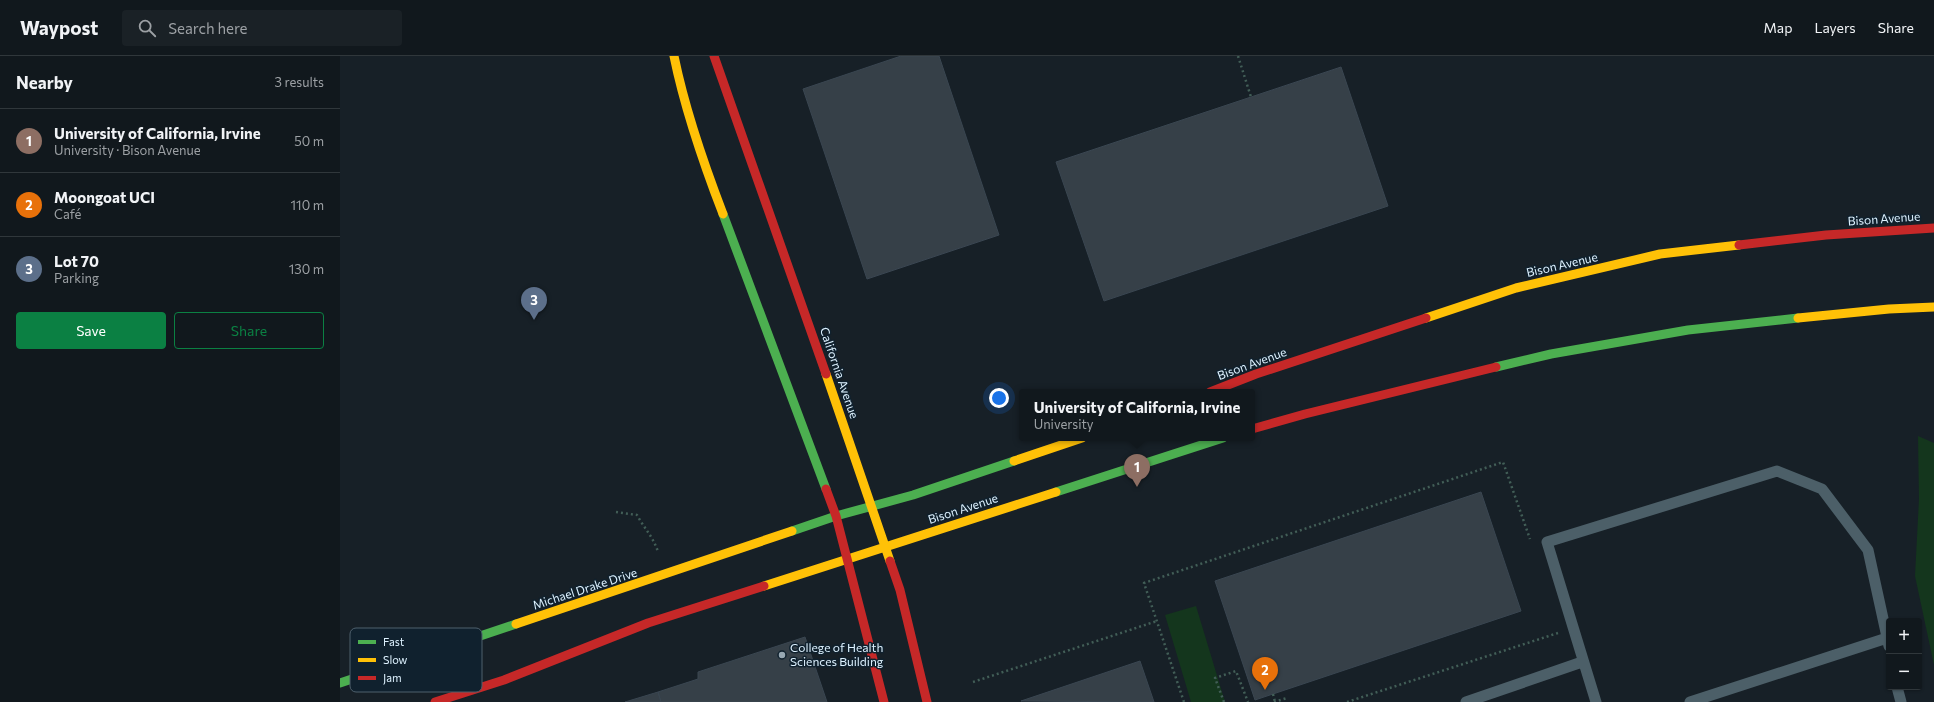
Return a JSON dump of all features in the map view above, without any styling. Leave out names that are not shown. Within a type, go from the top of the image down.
[{"type":"main road","points":[[674,56],[682,96],[702,158],[836,516],[884,702]]},
{"type":"main road","name":"California Avenue","points":[[714,56],[873,507],[900,590],[927,702]]},
{"type":"main road","name":"Bison Avenue","points":[[1218,389],[1256,374],[1516,288],[1660,254],[1826,235],[1934,228]]},
{"type":"main road","points":[[1255,428],[1305,414],[1551,354],[1688,330],[1889,309],[1934,307]]},
{"type":"main road","points":[[836,516],[913,495],[1073,441]]},
{"type":"main road","name":"Bison Avenue","points":[[848,558],[1214,441]]},
{"type":"main road","name":"Michael Drake Drive","points":[[482,635],[836,516]]},
{"type":"main road","points":[[482,687],[504,680],[648,623],[848,558]]},
{"type":"main road","name":"Michael Drake Drive","points":[[340,683],[350,680]]},
{"type":"main road","points":[[435,702],[466,692]]},
{"type":"lane","points":[[1596,702],[1582,662],[1548,542],[1778,471],[1822,489],[1868,550],[1886,633]]},
{"type":"lane","points":[[1690,702],[1886,643]]},
{"type":"lane","points":[[1466,702],[1582,662]]},
{"type":"lane","points":[[1898,690],[1900,702]]},
{"type":"path","points":[[1238,56],[1251,97]]},
{"type":"path","points":[[1184,702],[1144,583],[1503,462],[1531,543]]},
{"type":"path","points":[[616,512],[637,515],[644,529],[655,540],[659,556]]},
{"type":"path","points":[[973,682],[1157,620]]},
{"type":"path","points":[[1347,702],[1561,632]]},
{"type":"path","points":[[1224,702],[1215,678],[1236,671],[1248,702]]},
{"type":"path","points":[[1273,694],[1275,702],[1288,698]]},
{"type":"green space","points":[[1918,436],[1934,443],[1934,665],[1915,576],[1919,499]]},
{"type":"green space","points":[[1196,606],[1225,702],[1191,702],[1165,615]]},
{"type":"building","points":[[901,56],[939,56],[999,235],[867,279],[803,89]]},
{"type":"building","points":[[1341,67],[1388,206],[1104,301],[1056,162]]},
{"type":"building","points":[[1481,492],[1521,611],[1255,700],[1215,581]]},
{"type":"building","name":"College of Health Sciences Building","points":[[805,637],[827,702],[661,702],[658,692],[698,679],[698,672]]},
{"type":"building","points":[[1140,661],[1154,702],[1021,701]]},
{"type":"building","points":[[658,692],[661,702],[625,702]]},
{"type":"traffic: fast","points":[[723,214],[826,489]]},
{"type":"traffic: fast","points":[[1496,367],[1551,354],[1688,330],[1798,318]]},
{"type":"traffic: fast","points":[[1056,492],[1214,441]]},
{"type":"traffic: fast","points":[[792,531],[836,516],[913,495],[1014,461]]},
{"type":"traffic: fast","points":[[482,635],[516,624]]},
{"type":"traffic: fast","points":[[340,683],[350,680]]},
{"type":"traffic: slow","points":[[674,56],[683,96],[695,136],[723,214]]},
{"type":"traffic: slow","points":[[1426,318],[1516,288],[1660,254],[1739,245]]},
{"type":"traffic: slow","points":[[1798,318],[1889,309],[1934,307]]},
{"type":"traffic: slow","points":[[826,374],[890,561]]},
{"type":"traffic: slow","points":[[1014,461],[1073,441]]},
{"type":"traffic: slow","points":[[764,586],[1056,492]]},
{"type":"traffic: slow","points":[[516,624],[792,531]]},
{"type":"traffic: jam","points":[[714,56],[826,374]]},
{"type":"traffic: jam","points":[[1739,245],[1826,235],[1934,228]]},
{"type":"traffic: jam","points":[[1218,389],[1256,374],[1426,318]]},
{"type":"traffic: jam","points":[[1255,428],[1305,414],[1496,367]]},
{"type":"traffic: jam","points":[[826,489],[836,516],[884,702]]},
{"type":"traffic: jam","points":[[890,561],[900,590],[927,702]]},
{"type":"traffic: jam","points":[[482,687],[504,680],[648,623],[764,586]]},
{"type":"traffic: jam","points":[[435,702],[466,692]]},
{"type":"place","name":"Lot 70","points":[[534,320]]},
{"type":"place","name":"University of California, Irvine","points":[[1137,487]]},
{"type":"place","name":"College of Health Sciences Building","points":[[782,655]]},
{"type":"place","name":"Moongoat UCI","points":[[1265,690]]}]
